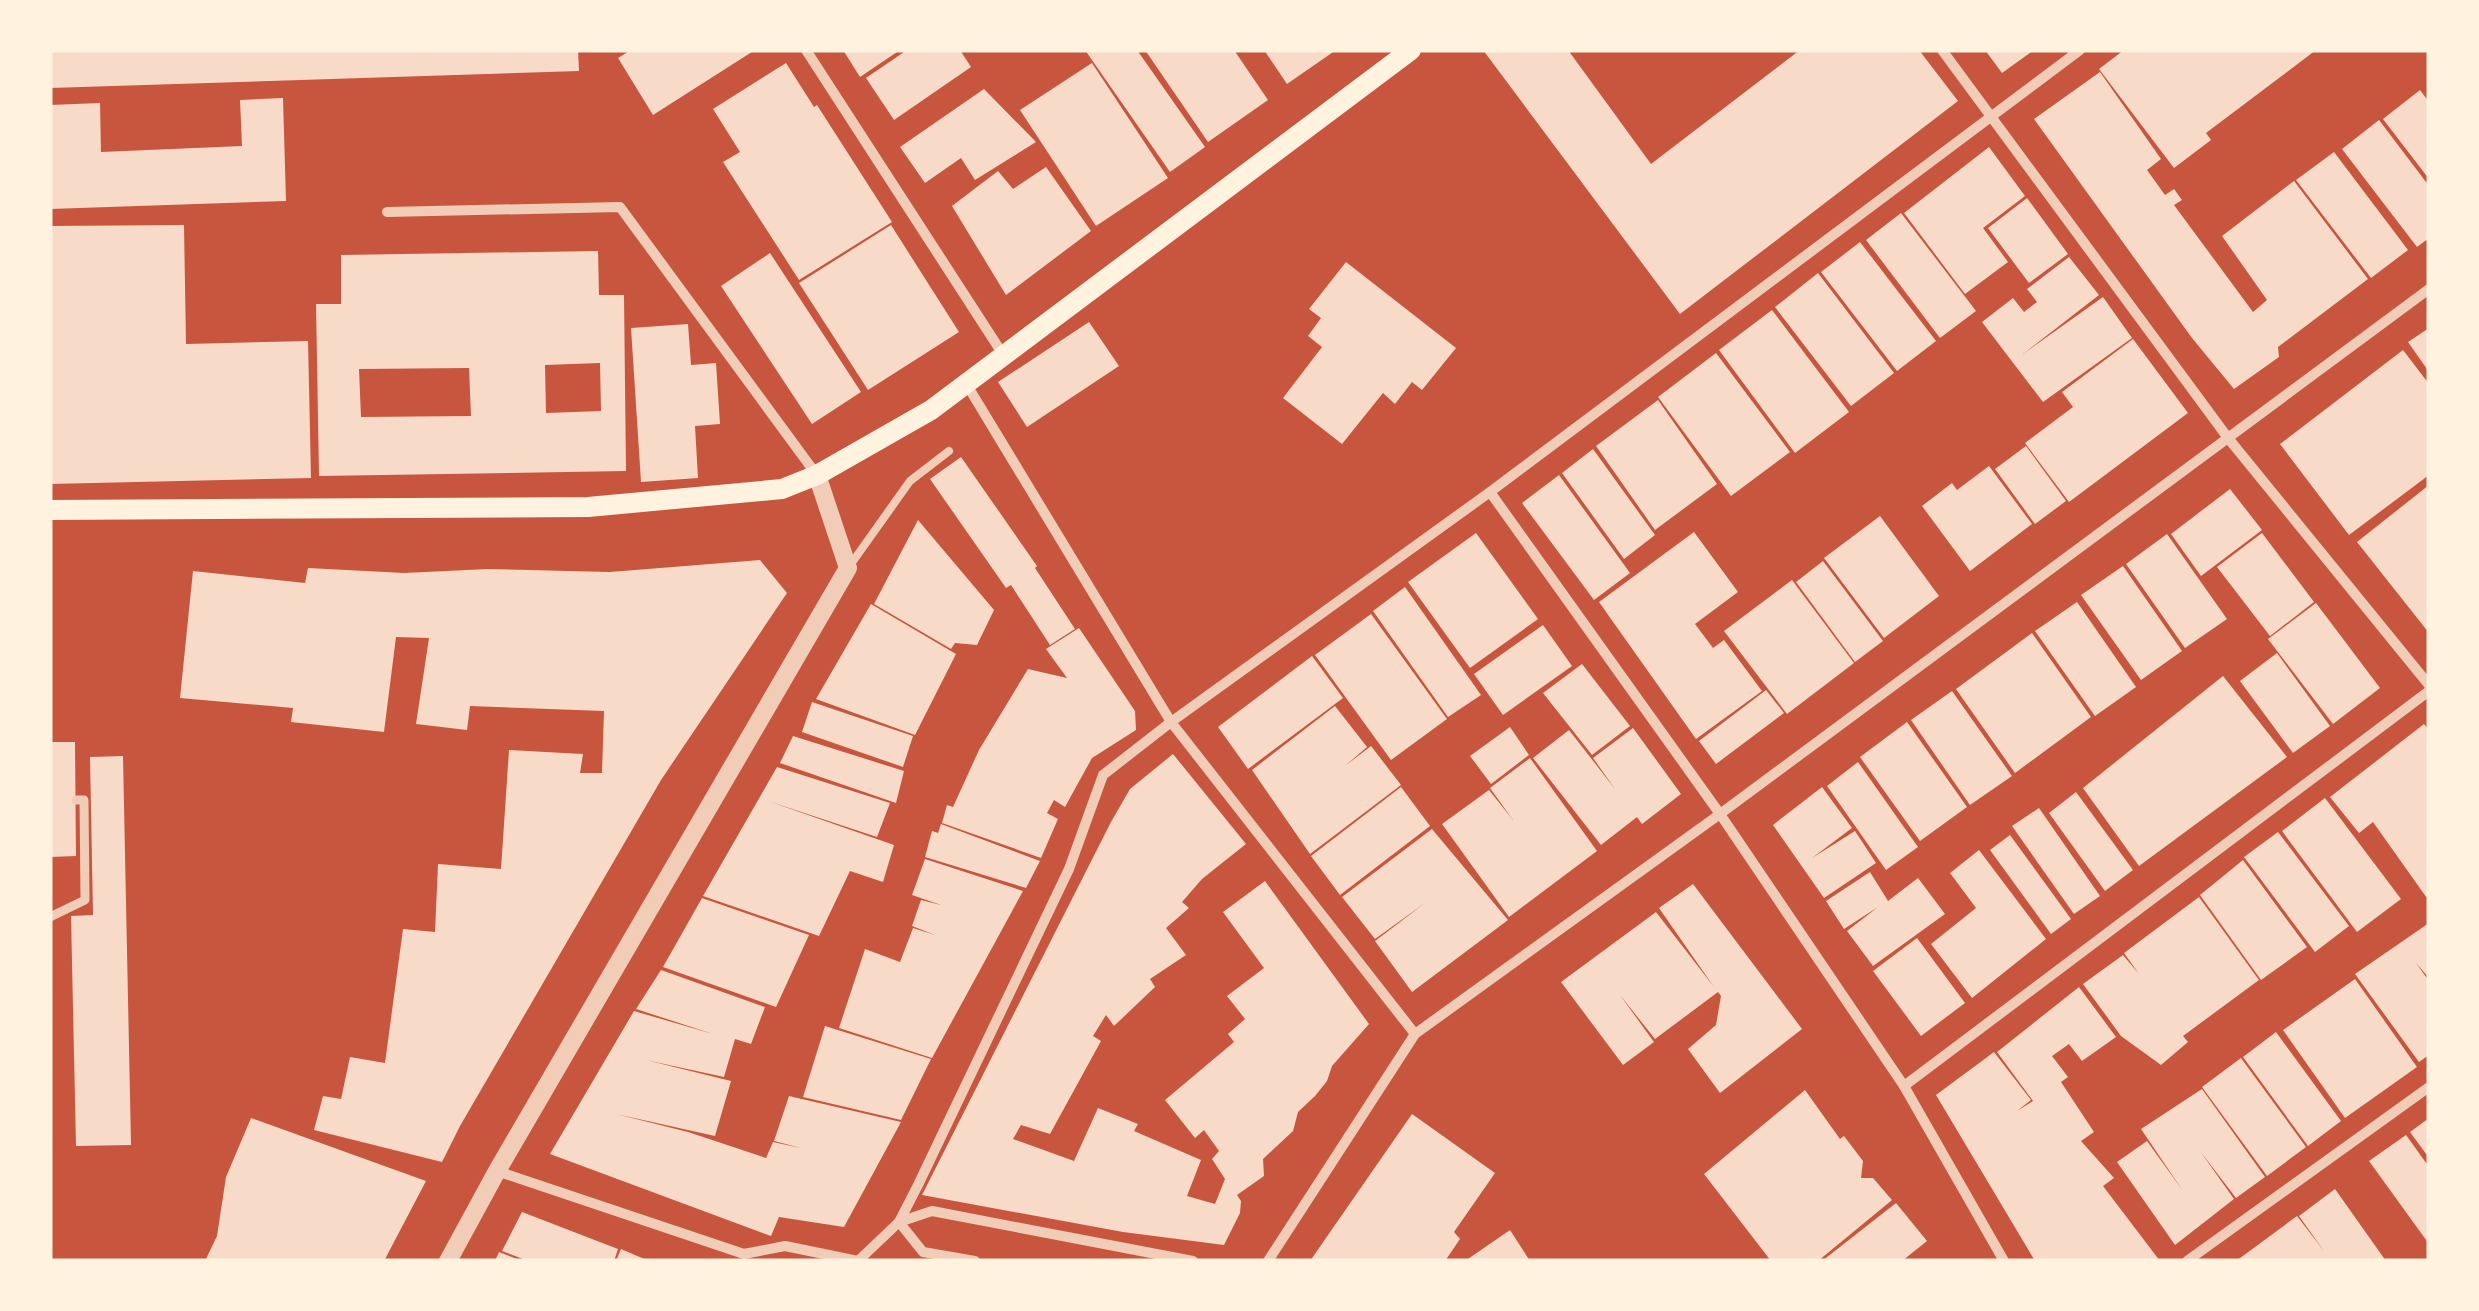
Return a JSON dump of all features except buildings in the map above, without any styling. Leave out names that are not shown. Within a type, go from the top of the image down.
[{"type":"main road","points":[[50,510],[588,507],[782,489],[817,475],[932,410],[1411,50]]},
{"type":"street","points":[[806,50],[1004,357]]},
{"type":"street","points":[[1904,1086],[2429,688],[2228,438],[1942,50]]},
{"type":"street","points":[[497,1171],[744,1254],[785,1246],[858,1261],[899,1222],[1069,869],[1102,775],[1490,492],[2080,50]]},
{"type":"street","points":[[387,212],[620,207],[817,475],[848,568],[448,1261]]},
{"type":"street","points":[[1268,1261],[1415,1034],[1720,814],[2429,289]]},
{"type":"street","points":[[967,385],[1171,722],[1415,1034]]},
{"type":"street","points":[[1490,492],[1720,814],[1904,1086],[2004,1261]]},
{"type":"street","points":[[50,918],[89,900],[87,811],[84,800],[76,800]]},
{"type":"street","points":[[2186,1261],[2429,1087]]},
{"type":"street","points":[[899,1222],[932,1211],[1194,1261]]},
{"type":"street","points":[[899,1222],[923,1252],[974,1261]]},
{"type":"lane","points":[[848,568],[910,481],[949,452]]}]
